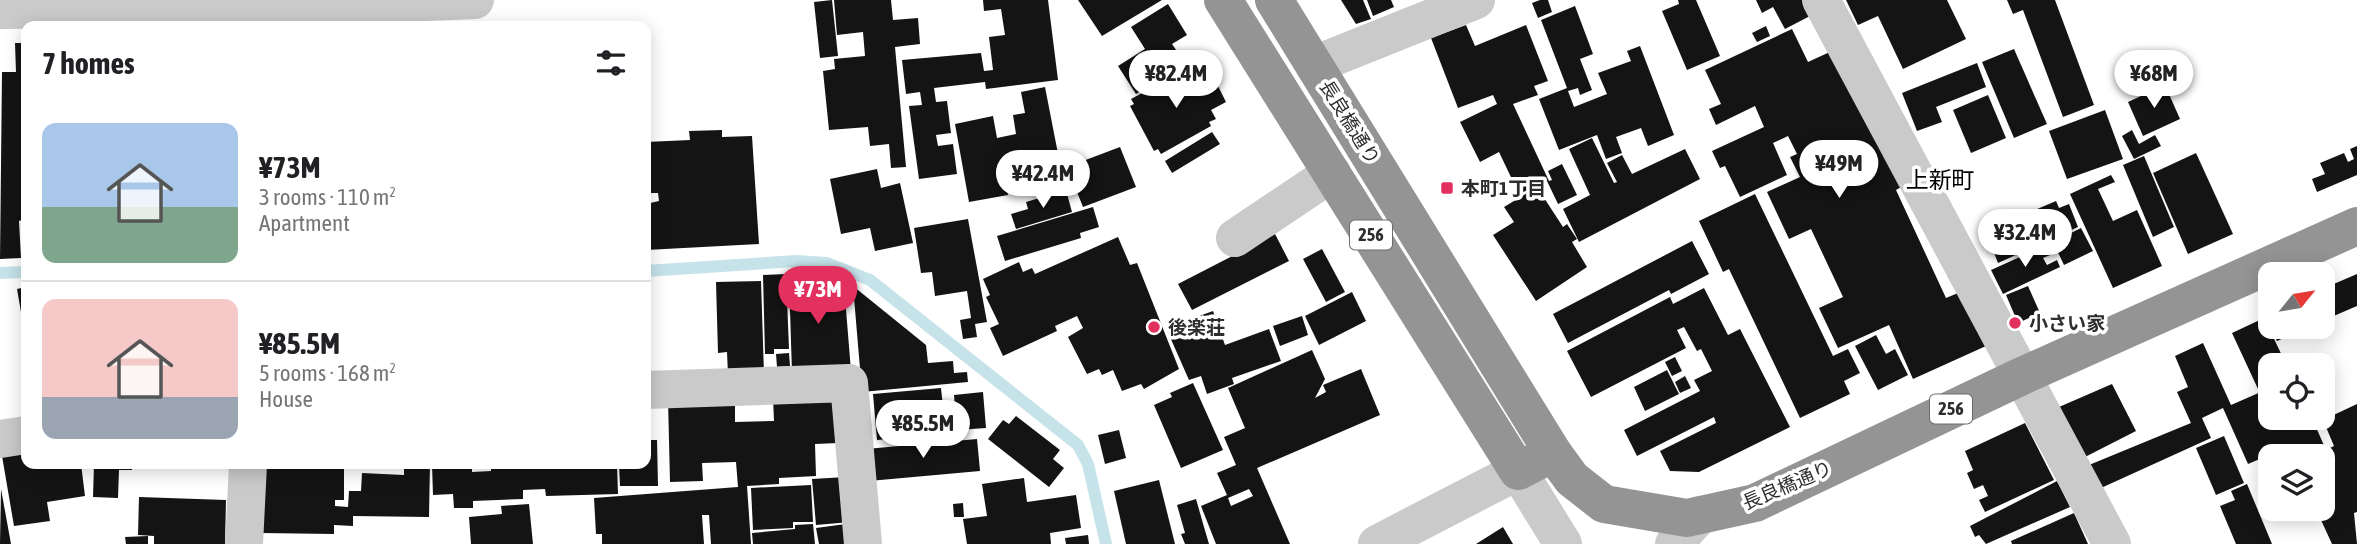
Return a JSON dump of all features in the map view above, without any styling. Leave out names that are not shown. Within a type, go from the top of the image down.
[{"type":"highway","name":"256","points":[[1223,0],[1518,471]]},
{"type":"highway","name":"長良橋通り","points":[[1274,0],[1553,453],[1573,479],[1604,504],[1670,516],[1700,515],[1755,503],[2022,376],[2357,226]]},
{"type":"highway","points":[[1518,471],[1553,453]]},
{"type":"street","points":[[0,9],[248,12],[475,0]]},
{"type":"street","points":[[1314,65],[1476,0]]},
{"type":"street","points":[[1821,0],[2112,544]]},
{"type":"street","points":[[1235,238],[1332,173]]},
{"type":"street","points":[[651,390],[849,383],[863,544]]},
{"type":"street","points":[[0,439],[21,436]]},
{"type":"street","points":[[244,544],[248,469]]},
{"type":"street","points":[[1377,544],[1518,471],[1563,544]]},
{"type":"street","points":[[1674,544],[1700,515]]},
{"type":"building","points":[[832,0],[838,56],[820,58],[814,2]]},
{"type":"building","points":[[834,0],[891,0],[893,20],[918,18],[920,44],[895,47],[906,167],[891,168],[889,144],[870,146],[868,127],[829,130],[823,71],[835,69],[834,59],[865,56],[863,32],[837,35]]},
{"type":"building","points":[[983,0],[1048,0],[1058,80],[986,89],[985,82],[934,88],[936,102],[947,101],[951,133],[936,135],[938,146],[953,144],[957,174],[919,179],[909,106],[922,105],[920,92],[906,94],[902,60],[981,53],[984,71],[993,70],[989,37],[1005,35],[1001,9],[984,11]]},
{"type":"building","points":[[1078,0],[1162,0],[1102,36]]},
{"type":"building","points":[[1341,0],[1363,0],[1371,19],[1356,24]]},
{"type":"building","points":[[1367,0],[1391,0],[1394,7],[1373,16]]},
{"type":"building","points":[[1548,0],[1552,12],[1538,18],[1532,3]]},
{"type":"building","points":[[1678,0],[1696,0],[1720,56],[1687,70],[1662,11],[1679,4]]},
{"type":"building","points":[[1756,0],[1802,0],[1810,16],[1785,29],[1773,7],[1762,13]]},
{"type":"building","points":[[1846,0],[1947,0],[1966,39],[1903,69],[1878,16],[1858,25]]},
{"type":"building","points":[[2007,0],[2055,0],[2094,105],[2063,117],[2023,10],[2013,14]]},
{"type":"building","points":[[1168,4],[1187,35],[1172,44],[1185,63],[1136,94],[1118,66],[1145,49],[1131,27]]},
{"type":"building","points":[[1575,6],[1593,54],[1580,59],[1592,90],[1580,95],[1578,88],[1568,91],[1574,107],[1607,94],[1598,73],[1631,61],[1627,51],[1640,46],[1674,135],[1648,146],[1641,128],[1616,137],[1622,153],[1606,159],[1597,135],[1559,150],[1539,99],[1567,88],[1541,20]]},
{"type":"building","points":[[1466,25],[1475,46],[1526,25],[1548,81],[1534,86],[1538,95],[1513,104],[1549,181],[1552,180],[1548,171],[1562,164],[1577,195],[1558,204],[1547,181],[1519,194],[1499,152],[1480,162],[1460,122],[1497,104],[1493,95],[1458,108],[1431,38]]},
{"type":"building","points":[[1766,26],[1770,36],[1757,42],[1752,33]]},
{"type":"building","points":[[1792,29],[1808,62],[1832,51],[1903,186],[1896,190],[1946,298],[1958,293],[1986,346],[1913,379],[1889,325],[1838,348],[1819,308],[1843,297],[1811,229],[1789,239],[1767,192],[1800,177],[1790,157],[1797,154],[1788,136],[1773,143],[1787,175],[1740,197],[1725,166],[1720,168],[1712,151],[1764,127],[1755,106],[1716,125],[1709,109],[1721,104],[1705,70]]},
{"type":"building","points":[[15,43],[21,43],[21,258],[0,259],[2,72],[16,72]]},
{"type":"building","points":[[2014,49],[2047,124],[2014,138],[1982,62]]},
{"type":"building","points":[[1977,63],[1986,87],[1936,107],[1942,122],[1917,131],[1902,93]]},
{"type":"building","points":[[1183,71],[1185,75],[1192,71],[1201,87],[1215,80],[1226,102],[1211,110],[1216,119],[1209,122],[1211,126],[1161,154],[1158,149],[1154,151],[1130,106],[1134,104],[1131,99]]},
{"type":"building","points":[[2165,85],[2180,119],[2143,136],[2128,102]]},
{"type":"building","points":[[1045,87],[1060,164],[1004,175],[1008,195],[969,202],[955,124],[993,116],[997,138],[1016,134],[1013,115],[1025,113],[1021,92]]},
{"type":"building","points":[[1988,95],[2006,138],[1971,153],[1953,110]]},
{"type":"building","points":[[2105,110],[2123,159],[2067,179],[2049,131]]},
{"type":"building","points":[[722,130],[722,137],[752,136],[759,244],[651,250],[651,203],[659,201],[658,193],[651,193],[651,142],[690,140],[689,131]]},
{"type":"building","points":[[2132,130],[2139,144],[2155,135],[2161,146],[2134,159],[2122,136]]},
{"type":"building","points":[[1212,132],[1220,144],[1172,173],[1165,161]]},
{"type":"building","points":[[1592,138],[1614,183],[1617,182],[1607,163],[1622,155],[1632,174],[1685,149],[1700,179],[1579,242],[1563,209],[1590,195],[1569,149]]},
{"type":"building","points":[[2357,146],[2357,175],[2317,192],[2312,179],[2325,174],[2320,163],[2344,153],[2348,162],[2354,159],[2350,149]]},
{"type":"building","points":[[1120,147],[1136,187],[1083,207],[1067,167]]},
{"type":"building","points":[[2196,153],[2233,234],[2188,254],[2153,173]]},
{"type":"building","points":[[2144,156],[2174,227],[2153,237],[2123,165]]},
{"type":"building","points":[[877,169],[881,188],[900,183],[913,243],[875,251],[870,228],[841,234],[830,179]]},
{"type":"building","points":[[2111,175],[2115,182],[2098,189],[2113,221],[2137,210],[2162,266],[2113,288],[2070,194]]},
{"type":"building","points":[[1537,187],[1563,227],[1567,224],[1577,239],[1572,242],[1587,267],[1536,301],[1493,235],[1514,222],[1504,207]]},
{"type":"building","points":[[1066,190],[1072,212],[1016,229],[1011,214],[1028,209],[1026,202]]},
{"type":"building","points":[[1755,194],[1833,356],[1848,349],[1860,373],[1844,381],[1850,394],[1800,418],[1729,269],[1723,272],[1699,221]]},
{"type":"building","points":[[2056,201],[2059,208],[2069,204],[2078,227],[1998,263],[1991,245],[1996,243],[1991,229]]},
{"type":"building","points":[[1093,207],[1099,227],[1080,233],[1081,238],[1005,261],[997,236]]},
{"type":"building","points":[[968,219],[987,322],[975,324],[977,337],[963,339],[960,320],[971,318],[967,291],[935,296],[932,272],[921,273],[914,228]]},
{"type":"building","points":[[2081,228],[2093,251],[2064,265],[2053,242]]},
{"type":"building","points":[[1275,234],[1289,261],[1192,310],[1178,284]]},
{"type":"building","points":[[1118,237],[1130,265],[1137,263],[1179,369],[1144,389],[1141,384],[1122,391],[1113,370],[1102,375],[1099,369],[1087,374],[1068,337],[1083,328],[1077,316],[1055,326],[1057,331],[1003,356],[990,328],[999,324],[986,297],[990,295],[983,279],[1019,262],[1023,272],[1032,268],[1035,274]]},
{"type":"building","points":[[1692,241],[1709,274],[1671,294],[1669,290],[1568,343],[1553,314]]},
{"type":"building","points":[[2051,243],[2055,253],[2043,258],[2047,265],[2057,260],[2060,267],[2003,294],[1991,270]]},
{"type":"building","points":[[1322,249],[1345,292],[1326,302],[1303,259]]},
{"type":"building","points":[[786,274],[789,349],[774,349],[774,354],[765,354],[763,275]]},
{"type":"building","points":[[2357,274],[2357,306],[2335,315],[2335,283]]},
{"type":"building","points":[[814,277],[814,280],[833,279],[834,285],[844,285],[851,371],[792,373],[789,278]]},
{"type":"building","points":[[761,281],[764,374],[728,375],[727,352],[718,353],[716,282]]},
{"type":"building","points":[[853,286],[926,345],[928,363],[953,361],[954,373],[967,372],[968,382],[862,392]]},
{"type":"building","points":[[2028,286],[2040,313],[2018,323],[2006,295]]},
{"type":"building","points":[[21,288],[21,312],[17,289]]},
{"type":"building","points":[[1704,288],[1728,335],[1740,329],[1790,427],[1699,472],[1670,471],[1660,451],[1716,423],[1714,417],[1637,456],[1624,430],[1700,391],[1694,380],[1712,371],[1701,349],[1697,351],[1684,327],[1677,330],[1686,348],[1591,397],[1567,351],[1670,297],[1673,304]]},
{"type":"building","points":[[1352,292],[1366,321],[1319,345],[1305,316]]},
{"type":"building","points":[[1213,311],[1225,345],[1269,329],[1281,361],[1232,378],[1234,384],[1207,394],[1201,376],[1189,380],[1166,328]]},
{"type":"building","points":[[1302,316],[1308,335],[1280,346],[1273,326]]},
{"type":"building","points":[[2258,321],[2258,340],[2275,340],[2281,353],[2258,353],[2258,389],[2232,333]]},
{"type":"building","points":[[1876,335],[1886,354],[1895,349],[1908,375],[1878,390],[1855,346]]},
{"type":"building","points":[[2203,343],[2231,405],[2258,393],[2258,430],[2317,430],[2323,444],[2258,444],[2258,460],[2248,464],[2223,408],[2202,418],[2211,438],[2101,488],[2089,465],[2191,423],[2177,392],[2188,387],[2175,356]]},
{"type":"building","points":[[1312,350],[1325,379],[1315,398],[1326,392],[1323,385],[1361,369],[1380,415],[1257,468],[1290,544],[1216,544],[1201,506],[1227,495],[1217,473],[1236,465],[1224,437],[1245,428],[1228,388]],"holes":[[[1249,489],[1253,496],[1231,506],[1228,498]]]},
{"type":"building","points":[[789,353],[790,366],[777,367],[776,354]]},
{"type":"building","points":[[1675,357],[1682,371],[1672,376],[1665,362]]},
{"type":"building","points":[[1667,370],[1679,394],[1645,411],[1634,387]]},
{"type":"building","points":[[1685,376],[1691,388],[1680,393],[1675,382]]},
{"type":"building","points":[[1193,383],[1223,450],[1181,468],[1154,405],[1172,397],[1170,393]]},
{"type":"building","points":[[2112,384],[2136,431],[2085,457],[2059,407]]},
{"type":"building","points":[[941,388],[946,434],[877,440],[873,394]]},
{"type":"building","points":[[983,392],[986,428],[957,430],[954,395]]},
{"type":"building","points":[[836,394],[838,443],[815,444],[816,476],[779,478],[779,484],[747,486],[751,544],[711,544],[709,515],[702,515],[704,544],[602,544],[602,534],[596,534],[594,498],[738,487],[736,462],[702,463],[703,481],[670,482],[668,400],[735,398],[735,422],[774,421],[773,397]]},
{"type":"building","points":[[2357,404],[2357,512],[2354,513],[2357,544],[2332,544],[2321,521],[2335,521],[2335,444],[2327,430],[2335,430],[2335,414]]},
{"type":"building","points":[[1016,416],[1060,450],[1053,459],[1064,468],[1049,487],[988,439],[1003,420],[1009,424]]},
{"type":"building","points":[[2025,423],[2054,480],[1985,512],[1979,500],[1988,496],[1983,485],[1974,489],[1967,473],[1973,470],[1965,451]]},
{"type":"building","points":[[1119,430],[1126,458],[1105,464],[1098,435]]},
{"type":"building","points":[[2224,436],[2244,483],[2216,495],[2196,448]]},
{"type":"building","points":[[977,439],[980,471],[869,481],[866,449]]},
{"type":"building","points":[[651,440],[657,440],[658,486],[620,486],[619,469],[651,469]]},
{"type":"building","points":[[21,453],[21,469],[82,469],[85,496],[47,502],[50,521],[14,526],[2,456]]},
{"type":"building","points":[[94,469],[132,469],[119,470],[118,498],[93,497]]},
{"type":"building","points":[[261,469],[344,469],[344,500],[335,500],[335,506],[348,507],[349,491],[361,491],[362,473],[404,475],[404,469],[430,469],[429,517],[353,516],[353,526],[334,525],[334,534],[260,533]]},
{"type":"building","points":[[432,469],[472,469],[472,472],[491,469],[617,469],[618,494],[546,496],[545,489],[523,490],[523,499],[473,501],[473,508],[454,508],[453,494],[433,495]]},
{"type":"building","points":[[846,477],[850,522],[816,525],[812,479]]},
{"type":"building","points":[[1024,478],[1027,502],[1076,495],[1081,528],[1050,533],[1051,544],[967,544],[963,519],[987,516],[982,484]]},
{"type":"building","points":[[1159,480],[1175,544],[1126,544],[1114,491]]},
{"type":"building","points":[[2057,481],[2070,507],[1986,544],[1979,535],[1975,537],[1970,526]]},
{"type":"building","points":[[2247,484],[2258,510],[2258,521],[2262,521],[2272,544],[2236,544],[2220,506],[2235,500],[2231,491]]},
{"type":"building","points":[[811,485],[813,522],[793,522],[793,528],[753,530],[751,488]]},
{"type":"building","points":[[1,489],[11,544],[0,544]]},
{"type":"building","points":[[139,497],[226,500],[225,544],[154,544],[154,536],[138,535]]},
{"type":"building","points":[[1196,499],[1209,544],[1185,544],[1181,534],[1185,533],[1177,505]]},
{"type":"building","points":[[963,503],[964,517],[954,517],[953,504]]},
{"type":"building","points":[[529,504],[533,544],[471,544],[469,517],[502,514],[501,506]]},
{"type":"building","points":[[2074,513],[2088,544],[2012,544],[2011,541]]},
{"type":"building","points":[[813,524],[815,544],[753,544],[752,533],[795,529],[795,525]]},
{"type":"building","points":[[846,524],[848,544],[819,544],[816,528]]},
{"type":"building","points":[[1503,527],[1513,544],[1476,544]]},
{"type":"building","points":[[1088,535],[1089,544],[1066,544],[1065,538]]},
{"type":"building","points":[[148,536],[148,544],[126,544],[125,537]]},
{"type":"waterway","points":[[651,271],[797,261],[827,263],[870,280],[1078,445],[1088,464],[1106,544]]},
{"type":"waterway","points":[[0,273],[21,272]]},
{"type":"place","name":"本町1丁目","points":[[1447,188]]},
{"type":"place","name":"小さい家","points":[[2015,323]]},
{"type":"place","name":"後楽荘","points":[[1154,327]]},
{"type":"district","name":"上新町","points":[[1940,180]]}]
